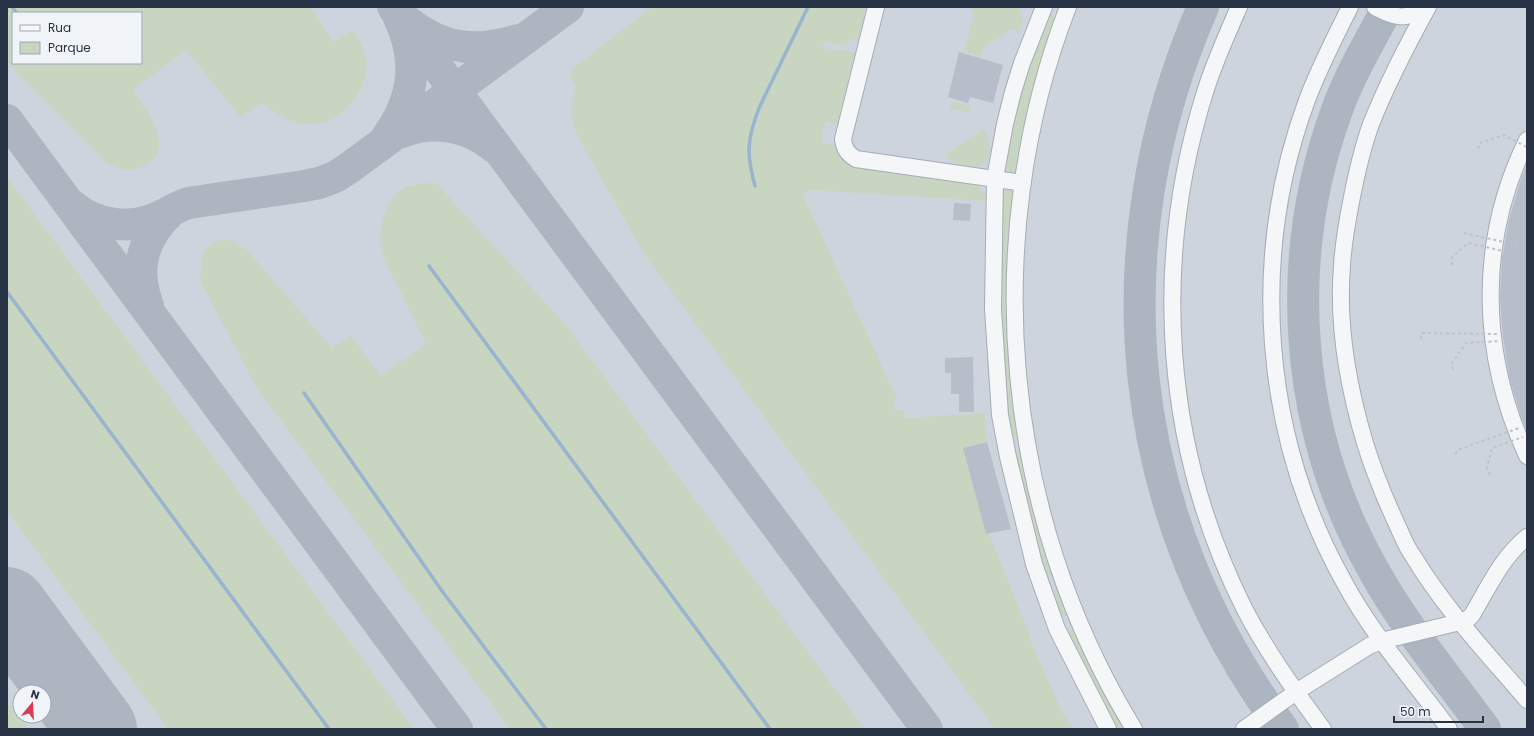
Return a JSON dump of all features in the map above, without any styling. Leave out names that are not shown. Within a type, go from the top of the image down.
[{"type":"lane","points":[[876,7],[843,139],[843,145],[850,156],[1023,183]]},
{"type":"lane","points":[[1044,7],[1022,63],[1013,92],[1005,124],[995,178],[993,309],[1000,415],[1016,443],[1074,610],[1108,683],[1134,729]]},
{"type":"lane","points":[[1050,7],[1067,10],[1049,62],[1039,99],[1023,183],[1014,295],[1016,443],[1034,564],[1057,629],[1108,729]]},
{"type":"lane","points":[[1239,7],[1206,87],[1190,143],[1182,179],[1173,254],[1172,288],[1174,364],[1179,405],[1187,447],[1206,514],[1219,551],[1246,611],[1296,692],[1323,729]]},
{"type":"lane","points":[[1350,7],[1326,54],[1308,98],[1290,155],[1282,190],[1276,225],[1271,284],[1271,315],[1277,385],[1284,424],[1306,501],[1323,542],[1344,582],[1380,641],[1449,729]]},
{"type":"lane","points":[[1375,7],[1396,17],[1408,16],[1417,13],[1424,7]]},
{"type":"lane","points":[[1428,7],[1408,44],[1383,97],[1371,125],[1358,168],[1342,266],[1341,313],[1345,360],[1355,410],[1371,462],[1389,508],[1411,554],[1438,596],[1527,700]]},
{"type":"lane","points":[[1527,140],[1513,170],[1503,200],[1491,269],[1490,304],[1493,345],[1498,373],[1509,412],[1527,456]]},
{"type":"lane","points":[[1244,729],[1296,692],[1369,646],[1380,641],[1468,619],[1472,615],[1505,560],[1514,548],[1527,537]]},
{"type":"lane","points":[[1046,598],[1048,588],[1053,584],[1063,586],[1067,592]]},
{"type":"lane","points":[[1052,617],[1057,623],[1068,623],[1073,618],[1074,610]]},
{"type":"path","points":[[1478,149],[1480,143],[1504,135],[1527,147]]},
{"type":"path","points":[[1464,233],[1527,246]]},
{"type":"path","points":[[1452,265],[1452,257],[1468,243],[1503,250]]},
{"type":"path","points":[[1421,339],[1422,333],[1500,334]]},
{"type":"path","points":[[1453,370],[1452,362],[1466,343],[1500,341]]},
{"type":"path","points":[[1455,454],[1460,449],[1519,428]]},
{"type":"path","points":[[1490,474],[1487,468],[1492,448],[1523,437]]},
{"type":"shaded area","points":[[7,7],[1527,7],[1527,729],[7,729]]},
{"type":"green space","points":[[7,7],[311,7],[333,42],[353,30],[364,52],[366,71],[364,82],[359,93],[352,102],[335,118],[325,122],[307,124],[299,123],[286,118],[262,103],[240,117],[186,50],[133,90],[147,111],[156,129],[159,148],[154,159],[144,166],[131,170],[119,169],[105,162],[7,63]]},
{"type":"green space","points":[[652,7],[866,7],[858,41],[848,39],[847,46],[824,41],[823,48],[837,51],[838,49],[855,53],[837,124],[826,121],[820,142],[834,145],[839,155],[845,162],[864,169],[968,182],[978,187],[984,194],[988,201],[809,190],[803,195],[897,399],[893,401],[895,410],[902,410],[907,418],[984,413],[987,442],[963,448],[986,533],[989,533],[1030,635],[1028,636],[1063,714],[1074,729],[995,729],[646,257],[575,130],[571,118],[571,107],[576,88],[571,76],[573,68]]},
{"type":"green space","points":[[972,7],[1018,7],[1022,20],[1018,34],[1014,28],[983,48],[981,56],[964,52],[974,14],[971,10]]},
{"type":"green space","points":[[1053,16],[1057,21],[1019,171],[1011,173],[1004,169],[1017,94],[1046,18]]},
{"type":"green space","points":[[952,102],[971,106],[969,113],[950,108]]},
{"type":"green space","points":[[983,129],[989,141],[990,151],[987,159],[981,164],[973,167],[963,167],[954,163],[945,155]]},
{"type":"green space","points":[[7,177],[414,729],[168,729],[7,511]]},
{"type":"green space","points":[[425,183],[437,184],[565,324],[865,729],[510,729],[256,387],[201,282],[201,263],[206,250],[210,245],[221,240],[235,242],[247,250],[332,348],[351,336],[381,376],[426,344],[385,261],[380,237],[383,217],[394,196],[402,189],[412,185]]},
{"type":"green space","points":[[1004,188],[1013,189],[1017,193],[1019,435],[1014,436],[1009,433],[999,343],[1001,190]]},
{"type":"green space","points":[[1023,451],[1056,575],[1054,577],[1043,576],[1014,452]]},
{"type":"green space","points":[[1061,590],[1069,614],[1062,618],[1057,616],[1051,596],[1053,591]]},
{"type":"green space","points":[[1072,629],[1076,629],[1129,729],[1112,729],[1066,634]]},
{"type":"green space","points":[[7,701],[12,708],[12,724],[24,724],[28,729],[7,729]]},
{"type":"building","points":[[959,52],[1003,65],[993,103],[970,97],[968,103],[948,97]]},
{"type":"building","points":[[1527,164],[1527,431],[1520,414],[1509,376],[1503,337],[1500,298],[1502,259],[1509,220]]},
{"type":"building","points":[[954,203],[971,204],[970,221],[953,220]]},
{"type":"building","points":[[973,357],[974,412],[959,412],[959,394],[951,394],[951,373],[945,373],[945,358]]},
{"type":"building","points":[[987,442],[1011,529],[986,534],[963,448]]},
{"type":"waterway","points":[[12,7],[16,12]]},
{"type":"waterway","points":[[755,186],[749,155],[752,129],[759,108],[808,7]]},
{"type":"waterway","points":[[429,266],[770,729]]},
{"type":"waterway","points":[[7,292],[329,729]]},
{"type":"waterway","points":[[304,393],[442,591],[546,729]]},
{"type":"taxiway","points":[[393,7],[927,729]]},
{"type":"taxiway","points":[[73,206],[82,213],[103,222],[126,225],[137,224],[159,217],[189,203],[304,186],[319,183],[335,177],[568,7]]},
{"type":"taxiway","points":[[1203,7],[1169,99],[1148,192],[1140,286],[1144,379],[1160,471],[1189,560],[1230,647],[1283,729]]},
{"type":"taxiway","points":[[1388,7],[1342,97],[1320,167],[1308,226],[1303,285],[1305,344],[1313,403],[1327,461],[1347,517],[1374,571],[1399,612],[1485,729]]},
{"type":"taxiway","points":[[387,137],[397,122],[404,107],[409,92],[411,76],[409,46],[397,13],[425,34],[453,45],[484,47],[500,45],[518,40]]},
{"type":"taxiway","points":[[7,120],[457,729]]},
{"type":"taxiway","points":[[402,132],[414,128],[438,125],[473,134],[494,147]]},
{"type":"taxiway","points":[[148,306],[142,279],[141,267],[143,255],[153,232],[171,211]]},
{"type":"runway","points":[[7,607],[97,729]]}]
